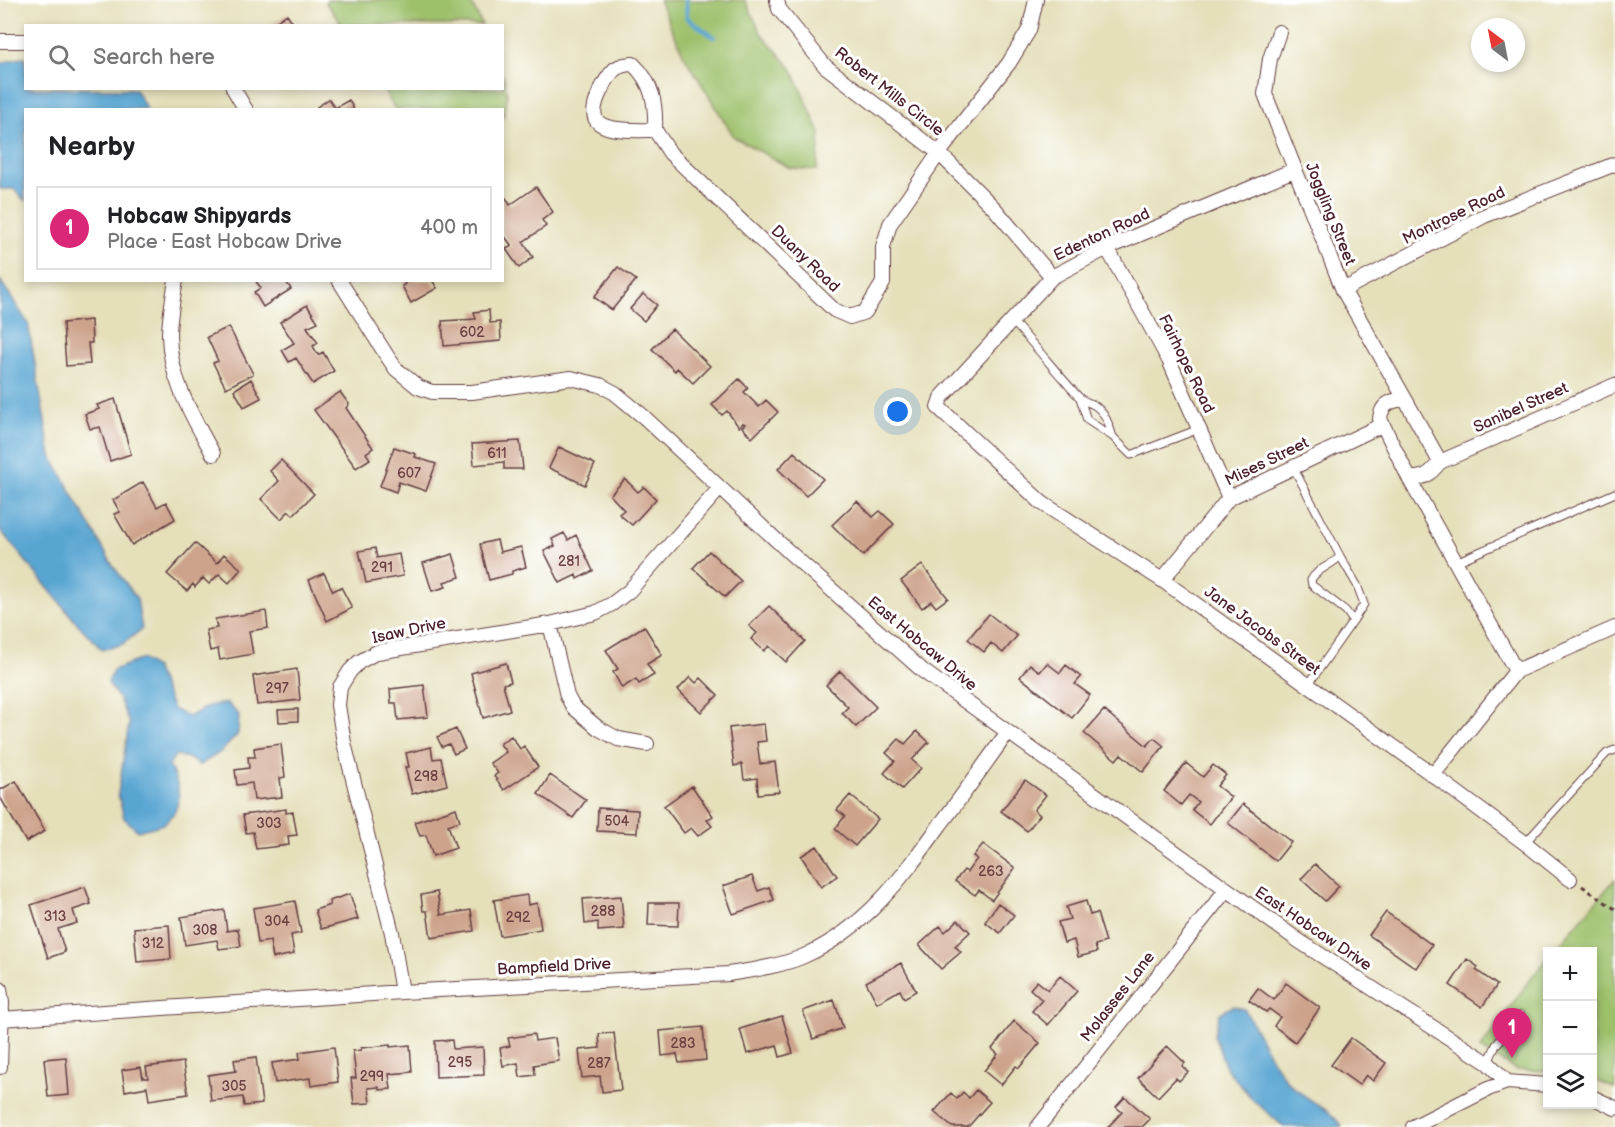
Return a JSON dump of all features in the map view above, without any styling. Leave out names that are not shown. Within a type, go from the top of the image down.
[{"type":"street","name":"Robert Mills Circle","points":[[777,0],[779,9],[825,66],[939,153],[995,209],[1052,277]]},
{"type":"street","name":"Robert Mills Circle","points":[[939,153],[1009,63],[1029,30],[1036,0]]},
{"type":"street","name":"Joggling Street","points":[[1279,32],[1270,59],[1265,94],[1343,290],[1440,462]]},
{"type":"street","points":[[0,41],[24,41]]},
{"type":"street","points":[[623,64],[633,64],[644,74],[656,108],[655,130],[610,128],[598,123],[593,114],[594,104],[609,78],[614,70],[623,64]]},
{"type":"street","points":[[234,90],[245,108]]},
{"type":"street","name":"Duany Road","points":[[655,130],[670,153],[834,310],[850,317],[865,312],[884,284],[883,247],[890,224],[939,153]]},
{"type":"street","name":"Montrose Road","points":[[1343,290],[1484,216],[1615,166]]},
{"type":"street","name":"Edenton Road","points":[[938,407],[940,398],[1052,277],[1107,248],[1294,170]]},
{"type":"street","name":"Fairhope Road","points":[[1107,248],[1169,360],[1229,498]]},
{"type":"street","points":[[177,282],[170,315],[171,356],[179,387],[213,454]]},
{"type":"street","name":"East Hobcaw Drive","points":[[340,282],[396,369],[418,387],[432,392],[472,392],[571,378],[600,385],[615,393],[922,671],[1299,941],[1488,1063],[1507,1082]]},
{"type":"street","name":"Sanibel Street","points":[[1409,478],[1420,479],[1440,462],[1615,385]]},
{"type":"street","points":[[1405,399],[1395,400],[1380,411],[1382,425],[1516,671]]},
{"type":"street","name":"Jane Jacobs Street","points":[[938,407],[1042,503],[1161,580],[1433,775],[1570,879]]},
{"type":"street","name":"Mises Street","points":[[1161,580],[1229,498],[1382,425]]},
{"type":"street","name":"Isaw Drive","points":[[402,992],[392,933],[344,743],[338,705],[340,687],[350,671],[359,662],[377,652],[550,624],[595,613],[629,591],[720,488]]},
{"type":"street","points":[[550,624],[567,696],[573,707],[598,728],[618,739],[647,744]]},
{"type":"street","points":[[1433,775],[1516,671],[1615,628]]},
{"type":"street","name":"Bampfield Drive","points":[[1,1019],[402,992],[729,974],[761,968],[803,956],[844,933],[878,905],[908,869],[1007,733]]},
{"type":"street","name":"Molasses Lane","points":[[1038,1127],[1165,964],[1226,890]]},
{"type":"street","points":[[0,989],[0,1067]]},
{"type":"street","points":[[1413,1127],[1488,1089],[1507,1082],[1543,1085]]},
{"type":"street","points":[[1597,1099],[1615,1108]]},
{"type":"lane","points":[[1012,320],[1080,398],[1096,406],[1102,412],[1113,437]]},
{"type":"lane","points":[[1080,398],[1087,420],[1113,437],[1131,455],[1198,429]]},
{"type":"lane","points":[[1293,467],[1357,585],[1364,604],[1308,685]]},
{"type":"lane","points":[[1456,562],[1615,493]]},
{"type":"lane","points":[[1340,556],[1336,561],[1314,574],[1311,580],[1316,589],[1346,611],[1353,621]]},
{"type":"lane","points":[[1525,843],[1607,753],[1615,750]]},
{"type":"lane","points":[[1488,1063],[1496,1045],[1521,1015]]},
{"type":"path","points":[[1570,879],[1615,909]]},
{"type":"green space","points":[[326,0],[470,0],[482,24],[341,24]]},
{"type":"green space","points":[[659,0],[745,0],[761,33],[792,69],[820,133],[817,170],[790,168],[734,137],[683,54]]},
{"type":"green space","points":[[504,79],[507,94],[504,112],[504,108],[394,108],[384,90],[504,90]]},
{"type":"green space","points":[[1615,879],[1615,1089],[1597,1081],[1597,947],[1557,947]]},
{"type":"green space","points":[[1543,964],[1543,1071],[1516,1070],[1480,1049]]},
{"type":"water","points":[[24,57],[24,90],[136,90],[146,108],[24,108],[24,200],[14,189],[0,189],[0,63]]},
{"type":"water","points":[[0,280],[28,323],[51,456],[112,564],[137,599],[142,629],[123,644],[102,650],[0,530]]},
{"type":"water","points":[[142,659],[155,668],[173,709],[189,717],[208,706],[227,703],[239,715],[238,734],[222,751],[200,765],[188,758],[175,755],[169,766],[178,788],[176,809],[163,824],[138,831],[124,818],[118,794],[129,723],[119,699],[108,683],[113,670]]},
{"type":"water","points":[[1233,1006],[1244,1009],[1288,1082],[1324,1108],[1342,1127],[1284,1127],[1254,1101],[1226,1068],[1214,1035],[1220,1013]]},
{"type":"building","points":[[287,14],[294,24],[273,24]]},
{"type":"building","points":[[329,99],[335,108],[317,108]]},
{"type":"building","points":[[349,100],[353,108],[335,108]]},
{"type":"building","points":[[536,187],[553,212],[542,220],[546,226],[523,242],[533,257],[519,268],[506,249],[512,246],[504,236],[504,199],[506,198],[510,205]]},
{"type":"building","points":[[618,267],[636,280],[612,310],[594,297]]},
{"type":"building","points":[[256,282],[286,282],[291,289],[263,307],[254,292],[261,288]]},
{"type":"building","points":[[404,282],[433,282],[437,288],[411,303],[402,286]]},
{"type":"building","points":[[643,294],[657,305],[644,321],[630,309]]},
{"type":"building","points":[[307,305],[318,322],[307,327],[318,343],[313,346],[318,355],[323,352],[334,371],[313,384],[296,358],[289,362],[282,350],[294,343],[280,322]]},
{"type":"building","points":[[489,310],[490,323],[500,322],[501,341],[444,346],[442,321],[476,319],[474,312]]},
{"type":"building","points":[[91,320],[92,343],[88,343],[90,364],[66,366],[63,323]]},
{"type":"building","points":[[229,327],[253,374],[226,388],[213,363],[218,361],[207,337]]},
{"type":"building","points":[[672,329],[710,366],[693,383],[677,368],[675,371],[652,349]]},
{"type":"building","points":[[251,379],[261,398],[244,407],[234,390]]},
{"type":"building","points":[[739,379],[748,388],[744,392],[759,407],[766,400],[778,412],[752,438],[742,427],[745,424],[739,427],[727,411],[722,415],[712,405]]},
{"type":"building","points":[[340,392],[349,404],[346,408],[373,448],[366,453],[370,459],[356,468],[314,410]]},
{"type":"building","points":[[115,399],[131,454],[110,461],[100,427],[90,429],[85,414],[99,409],[97,405]]},
{"type":"building","points":[[520,441],[523,469],[504,469],[504,462],[474,465],[472,444]]},
{"type":"building","points":[[394,447],[436,464],[426,491],[399,482],[396,492],[380,486]]},
{"type":"building","points":[[559,447],[595,464],[585,485],[549,468]]},
{"type":"building","points":[[794,452],[823,479],[806,496],[778,469]]},
{"type":"building","points":[[281,460],[314,494],[293,515],[289,511],[281,519],[261,499],[279,481],[270,471]]},
{"type":"building","points":[[625,479],[638,492],[644,487],[656,499],[632,525],[619,514],[624,510],[610,495]]},
{"type":"building","points":[[143,482],[157,507],[166,502],[175,519],[132,545],[114,514],[120,512],[113,500]]},
{"type":"building","points":[[857,501],[873,517],[880,511],[894,524],[863,556],[832,525]]},
{"type":"building","points":[[564,533],[568,540],[576,535],[593,571],[577,579],[576,575],[560,583],[544,551],[555,546],[552,539]]},
{"type":"building","points":[[497,540],[500,552],[521,547],[526,567],[512,571],[512,574],[489,580],[480,544]]},
{"type":"building","points":[[195,543],[217,563],[224,554],[241,569],[229,583],[219,574],[209,584],[203,578],[195,587],[193,584],[187,591],[167,574]]},
{"type":"building","points":[[375,548],[377,558],[399,554],[403,576],[366,583],[359,551]]},
{"type":"building","points":[[709,551],[741,581],[725,597],[693,568]]},
{"type":"building","points":[[453,554],[460,577],[444,582],[446,587],[432,591],[423,563]]},
{"type":"building","points":[[922,565],[948,598],[936,607],[931,601],[922,608],[901,581]]},
{"type":"building","points":[[324,573],[333,591],[341,587],[352,608],[327,621],[309,580]]},
{"type":"building","points":[[769,606],[805,641],[786,662],[769,646],[764,651],[751,639],[757,633],[749,626]]},
{"type":"building","points":[[266,611],[268,628],[249,631],[253,654],[220,660],[218,649],[210,651],[206,630],[217,628],[215,619]]},
{"type":"building","points":[[989,614],[1017,636],[1003,653],[991,643],[984,652],[968,639]]},
{"type":"building","points":[[644,626],[662,655],[647,664],[654,675],[639,684],[636,679],[622,688],[613,672],[618,669],[606,650]]},
{"type":"building","points":[[506,663],[511,682],[503,684],[510,710],[483,718],[471,673]]},
{"type":"building","points":[[1047,663],[1060,673],[1066,665],[1081,677],[1075,684],[1090,695],[1072,718],[1020,677],[1030,664],[1040,672]]},
{"type":"building","points":[[297,669],[300,700],[257,705],[253,676]]},
{"type":"building","points":[[840,671],[876,707],[856,727],[842,713],[848,707],[826,685]]},
{"type":"building","points":[[690,677],[696,683],[701,678],[718,695],[701,712],[678,690]]},
{"type":"building","points":[[424,685],[428,717],[398,720],[396,703],[391,703],[390,689]]},
{"type":"building","points":[[298,709],[298,721],[279,722],[278,710]]},
{"type":"building","points":[[1104,710],[1147,746],[1154,738],[1164,746],[1143,772],[1121,754],[1116,760],[1084,733]]},
{"type":"building","points":[[764,724],[766,741],[757,742],[760,764],[775,762],[779,792],[758,794],[757,778],[744,780],[742,764],[734,766],[729,728]]},
{"type":"building","points":[[456,729],[465,749],[454,754],[449,744],[442,747],[437,737]]},
{"type":"building","points":[[917,731],[929,742],[912,760],[921,768],[902,789],[884,773],[895,761],[886,753],[899,739],[905,744]]},
{"type":"building","points":[[511,736],[520,749],[524,746],[538,767],[504,790],[494,776],[498,773],[490,763],[506,752],[500,744]]},
{"type":"building","points":[[281,744],[285,777],[280,778],[282,797],[254,800],[252,783],[237,785],[235,770],[249,768],[248,757],[255,757],[254,748]]},
{"type":"building","points":[[431,747],[433,759],[441,758],[447,785],[412,794],[405,767],[409,767],[406,753]]},
{"type":"building","points":[[1186,763],[1203,777],[1213,765],[1226,775],[1217,786],[1231,797],[1210,824],[1192,810],[1198,802],[1189,795],[1181,805],[1164,791]]},
{"type":"building","points":[[550,775],[586,800],[573,818],[538,794]]},
{"type":"building","points":[[1025,780],[1046,795],[1034,810],[1040,815],[1027,831],[1001,811]]},
{"type":"building","points":[[16,781],[45,831],[26,842],[0,797],[0,790]]},
{"type":"building","points":[[692,786],[713,816],[707,820],[712,826],[698,836],[691,828],[684,833],[664,806]]},
{"type":"building","points":[[850,795],[878,819],[855,846],[835,829],[845,816],[837,810]]},
{"type":"building","points":[[1243,804],[1291,842],[1276,861],[1228,823]]},
{"type":"building","points":[[456,808],[460,821],[448,825],[456,848],[433,856],[426,835],[420,836],[415,822]]},
{"type":"building","points":[[598,808],[638,810],[637,833],[597,831]]},
{"type":"building","points":[[286,809],[286,813],[293,812],[297,835],[288,836],[289,845],[256,849],[253,832],[246,833],[243,815]]},
{"type":"building","points":[[983,844],[1015,868],[992,900],[979,890],[975,895],[955,881],[964,870],[967,872],[977,859],[973,856]]},
{"type":"building","points":[[817,846],[837,876],[821,887],[801,856]]},
{"type":"building","points":[[1315,864],[1339,886],[1325,901],[1301,879]]},
{"type":"building","points":[[752,876],[758,891],[769,887],[774,900],[733,914],[723,886]]},
{"type":"building","points":[[85,887],[91,904],[73,910],[77,923],[58,929],[65,952],[48,958],[31,905]]},
{"type":"building","points":[[437,892],[441,915],[471,910],[474,931],[431,938],[427,911],[423,911],[421,895]]},
{"type":"building","points":[[350,894],[358,919],[321,929],[315,910],[330,905],[329,901]]},
{"type":"building","points":[[527,895],[528,905],[537,903],[541,929],[500,936],[494,900]]},
{"type":"building","points":[[621,896],[624,929],[598,931],[598,922],[585,924],[583,899]]},
{"type":"building","points":[[295,901],[301,933],[291,935],[294,954],[273,958],[270,941],[258,943],[253,908]]},
{"type":"building","points":[[1086,901],[1090,915],[1097,913],[1106,942],[1095,945],[1097,952],[1078,957],[1074,940],[1064,943],[1058,922],[1070,919],[1066,907]]},
{"type":"building","points":[[649,903],[679,903],[678,926],[648,925]]},
{"type":"building","points":[[998,903],[1014,915],[1000,933],[985,922]]},
{"type":"building","points":[[224,910],[227,931],[238,929],[241,946],[219,949],[217,940],[185,945],[181,917]]},
{"type":"building","points":[[1386,912],[1432,945],[1416,968],[1369,935]]},
{"type":"building","points":[[958,920],[970,932],[955,946],[961,952],[941,969],[919,945],[940,926],[945,932]]},
{"type":"building","points":[[169,925],[171,959],[137,962],[134,928]]},
{"type":"building","points":[[1467,959],[1478,967],[1476,970],[1497,985],[1482,1007],[1450,985]]},
{"type":"building","points":[[901,963],[916,991],[904,998],[900,990],[877,1003],[866,982]]},
{"type":"building","points":[[1060,976],[1077,991],[1048,1025],[1032,1011],[1042,1000],[1030,989],[1037,981],[1048,990]]},
{"type":"building","points":[[1286,983],[1320,1008],[1295,1042],[1274,1026],[1280,1017],[1269,1009],[1266,1012],[1249,1000],[1258,988],[1274,1000]]},
{"type":"building","points":[[834,1000],[843,1028],[813,1039],[803,1011]]},
{"type":"building","points":[[782,1016],[793,1053],[780,1057],[777,1045],[747,1054],[740,1029]]},
{"type":"building","points":[[1014,1021],[1040,1043],[1019,1068],[1016,1066],[1001,1085],[984,1071],[998,1054],[992,1049]]},
{"type":"building","points":[[703,1027],[706,1060],[679,1063],[677,1054],[662,1056],[660,1031]]},
{"type":"building","points":[[614,1033],[621,1090],[602,1092],[600,1076],[582,1078],[579,1050],[600,1048],[599,1034]]},
{"type":"building","points":[[534,1034],[535,1041],[555,1038],[559,1061],[534,1065],[535,1075],[520,1077],[518,1063],[503,1066],[500,1048],[510,1046],[508,1038]]},
{"type":"building","points":[[1351,1038],[1386,1063],[1373,1081],[1366,1075],[1359,1085],[1331,1065]]},
{"type":"building","points":[[452,1040],[453,1049],[483,1047],[484,1075],[436,1077],[435,1041]]},
{"type":"building","points":[[390,1045],[390,1047],[410,1045],[412,1072],[389,1074],[391,1089],[368,1088],[370,1103],[354,1104],[351,1078],[356,1078],[353,1051]]},
{"type":"building","points":[[1167,1046],[1185,1063],[1182,1066],[1188,1072],[1179,1081],[1176,1078],[1158,1097],[1138,1078]]},
{"type":"building","points":[[334,1047],[338,1082],[311,1086],[310,1078],[275,1083],[272,1063],[300,1059],[299,1052]]},
{"type":"building","points":[[66,1057],[69,1095],[48,1097],[44,1059]]},
{"type":"building","points":[[256,1057],[262,1104],[244,1106],[243,1097],[211,1101],[208,1075],[236,1071],[234,1060]]},
{"type":"building","points":[[183,1062],[188,1094],[149,1100],[147,1087],[125,1091],[122,1070],[141,1067],[143,1078],[148,1078],[146,1067]]},
{"type":"building","points":[[976,1090],[990,1102],[968,1127],[952,1127],[934,1112],[951,1093],[957,1099],[963,1092],[969,1098]]},
{"type":"building","points":[[1125,1097],[1150,1119],[1142,1127],[1108,1127],[1122,1112],[1116,1107]]},
{"type":"waterway","points":[[686,0],[687,18],[714,37]]},
{"type":"place","name":"Hobcaw Shipyards","points":[[1512,1058]]}]
